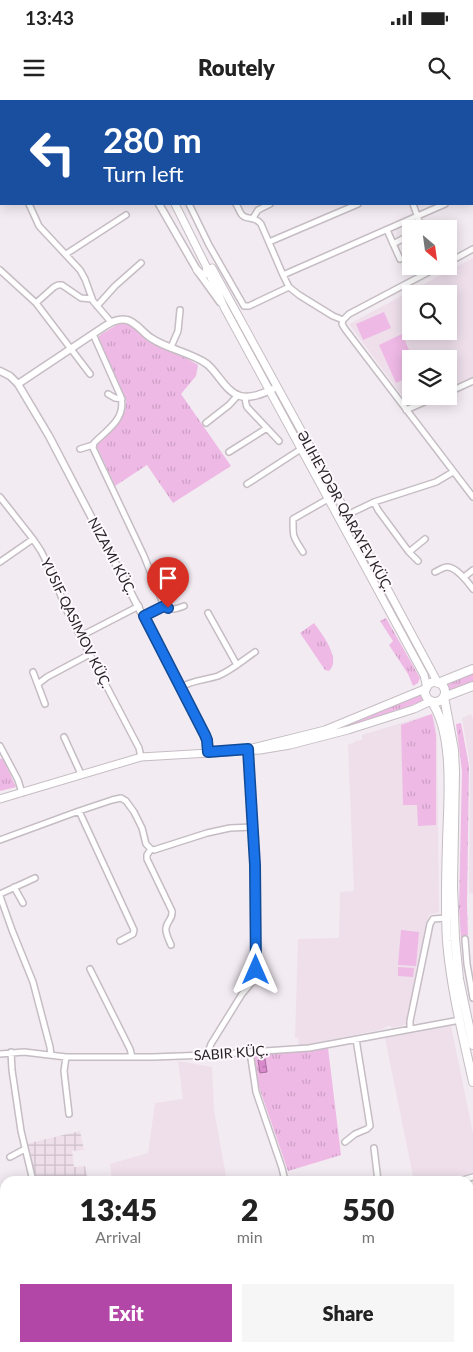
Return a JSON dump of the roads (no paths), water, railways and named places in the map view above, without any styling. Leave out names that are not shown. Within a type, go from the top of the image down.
[{"type":"main road","points":[[176,205],[224,307],[252,339]]},
{"type":"main road","points":[[177,205],[252,339]]},
{"type":"main road","points":[[197,270],[201,274],[205,274],[207,271],[206,266]]},
{"type":"main road","name":"ƏLIHEYDƏR QARAYEV KÜÇ.","points":[[224,307],[425,677],[427,688]]},
{"type":"main road","name":"ƏLIHEYDƏR QARAYEV KÜÇ.","points":[[252,339],[438,683]]},
{"type":"main road","points":[[300,448],[299,443],[301,441],[307,442]]},
{"type":"main road","points":[[382,599],[390,595]]},
{"type":"main road","points":[[248,749],[324,730],[427,688],[431,684],[473,669]]},
{"type":"main road","points":[[438,683],[444,688],[456,772],[454,913],[458,967],[469,1005],[473,1045]]},
{"type":"main road","points":[[0,800],[80,774],[141,757],[270,749],[326,736],[399,714],[431,701],[437,702],[444,697],[473,686]]},
{"type":"main road","points":[[427,688],[426,694],[440,719],[447,759],[446,918],[451,974],[473,1082]]},
{"type":"street","points":[[29,205],[39,226],[83,275],[92,299],[112,322]]},
{"type":"street","points":[[160,205],[197,270],[224,307]]},
{"type":"street","points":[[189,205],[209,245],[244,306],[249,306],[289,287]]},
{"type":"street","points":[[237,205],[242,215],[247,218],[256,219],[261,224],[289,287],[326,312],[343,320]]},
{"type":"street","points":[[253,218],[258,210],[268,205]]},
{"type":"street","points":[[269,242],[356,205]]},
{"type":"street","points":[[413,205],[419,220]]},
{"type":"street","points":[[283,275],[443,205]]},
{"type":"street","points":[[66,254],[126,215]]},
{"type":"street","points":[[387,230],[400,258]]},
{"type":"street","points":[[393,244],[402,239]]},
{"type":"street","points":[[458,257],[473,249]]},
{"type":"street","points":[[97,306],[115,286],[141,263]]},
{"type":"street","points":[[0,270],[36,303],[90,374]]},
{"type":"street","points":[[423,275],[349,314],[342,324],[473,497]]},
{"type":"street","points":[[36,303],[58,285],[62,285],[81,298],[92,299]]},
{"type":"street","points":[[171,347],[178,331],[180,310]]},
{"type":"street","points":[[18,384],[92,334],[121,319],[128,320],[151,338],[206,364],[238,395],[246,397],[260,394],[277,386]]},
{"type":"street","points":[[92,334],[122,399],[120,416],[94,443],[94,451],[144,556],[164,606],[173,610],[184,606]]},
{"type":"street","name":"NIZAMI KÜÇ.","points":[[0,371],[10,376],[18,384],[49,436],[207,738],[208,752]]},
{"type":"street","points":[[457,388],[473,381]]},
{"type":"street","points":[[108,394],[122,399]]},
{"type":"street","points":[[206,423],[229,405],[238,395]]},
{"type":"street","points":[[246,397],[247,407],[279,441]]},
{"type":"street","points":[[406,410],[417,405]]},
{"type":"street","points":[[229,452],[267,428]]},
{"type":"street","points":[[80,449],[93,446]]},
{"type":"street","points":[[247,484],[300,448]]},
{"type":"street","points":[[347,515],[374,502],[436,482],[454,472]]},
{"type":"street","points":[[0,497],[33,539],[48,564],[65,606],[139,748],[141,757]]},
{"type":"street","points":[[303,552],[293,535],[293,518],[328,499]]},
{"type":"street","points":[[374,502],[409,552],[418,561]]},
{"type":"street","points":[[0,562],[33,539]]},
{"type":"street","points":[[409,552],[425,539]]},
{"type":"street","points":[[434,572],[449,567],[464,577],[473,589]]},
{"type":"street","points":[[464,577],[473,570]]},
{"type":"street","points":[[158,590],[184,576]]},
{"type":"street","points":[[81,636],[139,606]]},
{"type":"street","points":[[144,616],[164,606]]},
{"type":"street","points":[[208,613],[238,665]]},
{"type":"street","points":[[181,687],[191,682],[220,675],[238,665],[255,652]]},
{"type":"street","points":[[38,684],[47,677],[90,654]]},
{"type":"street","points":[[33,672],[45,704]]},
{"type":"street","points":[[64,737],[80,774]]},
{"type":"street","points":[[0,746],[18,780],[22,793]]},
{"type":"street","points":[[207,1055],[255,975],[253,827],[248,749]]},
{"type":"street","points":[[0,840],[112,800],[123,799],[138,818],[146,844],[150,849],[159,850],[196,837],[224,830],[253,827]]},
{"type":"street","points":[[79,811],[134,930],[133,934],[120,941]]},
{"type":"street","points":[[150,849],[147,859],[172,912],[172,918],[167,924],[166,930],[171,945]]},
{"type":"street","points":[[36,878],[0,895],[33,982],[51,1055]]},
{"type":"street","points":[[14,887],[23,903]]},
{"type":"street","points":[[410,1028],[430,924],[433,919],[446,918]]},
{"type":"street","points":[[465,939],[473,998]]},
{"type":"street","points":[[90,969],[130,1049],[132,1057]]},
{"type":"street","name":"SABIR KÜÇ.","points":[[0,1054],[24,1052],[66,1057],[132,1057],[250,1052],[316,1047],[460,1020]]},
{"type":"street","points":[[344,1142],[370,1126],[356,1039]]},
{"type":"street","points":[[11,1052],[12,1070],[25,1149],[32,1176]]},
{"type":"street","points":[[250,1052],[256,1092],[284,1176]]},
{"type":"street","points":[[66,1057],[64,1071],[69,1114]]},
{"type":"street","points":[[374,1148],[377,1176]]},
{"type":"street","points":[[10,1157],[25,1149]]},
{"type":"water","points":[[265,1059],[267,1072],[260,1073],[258,1060]]}]
